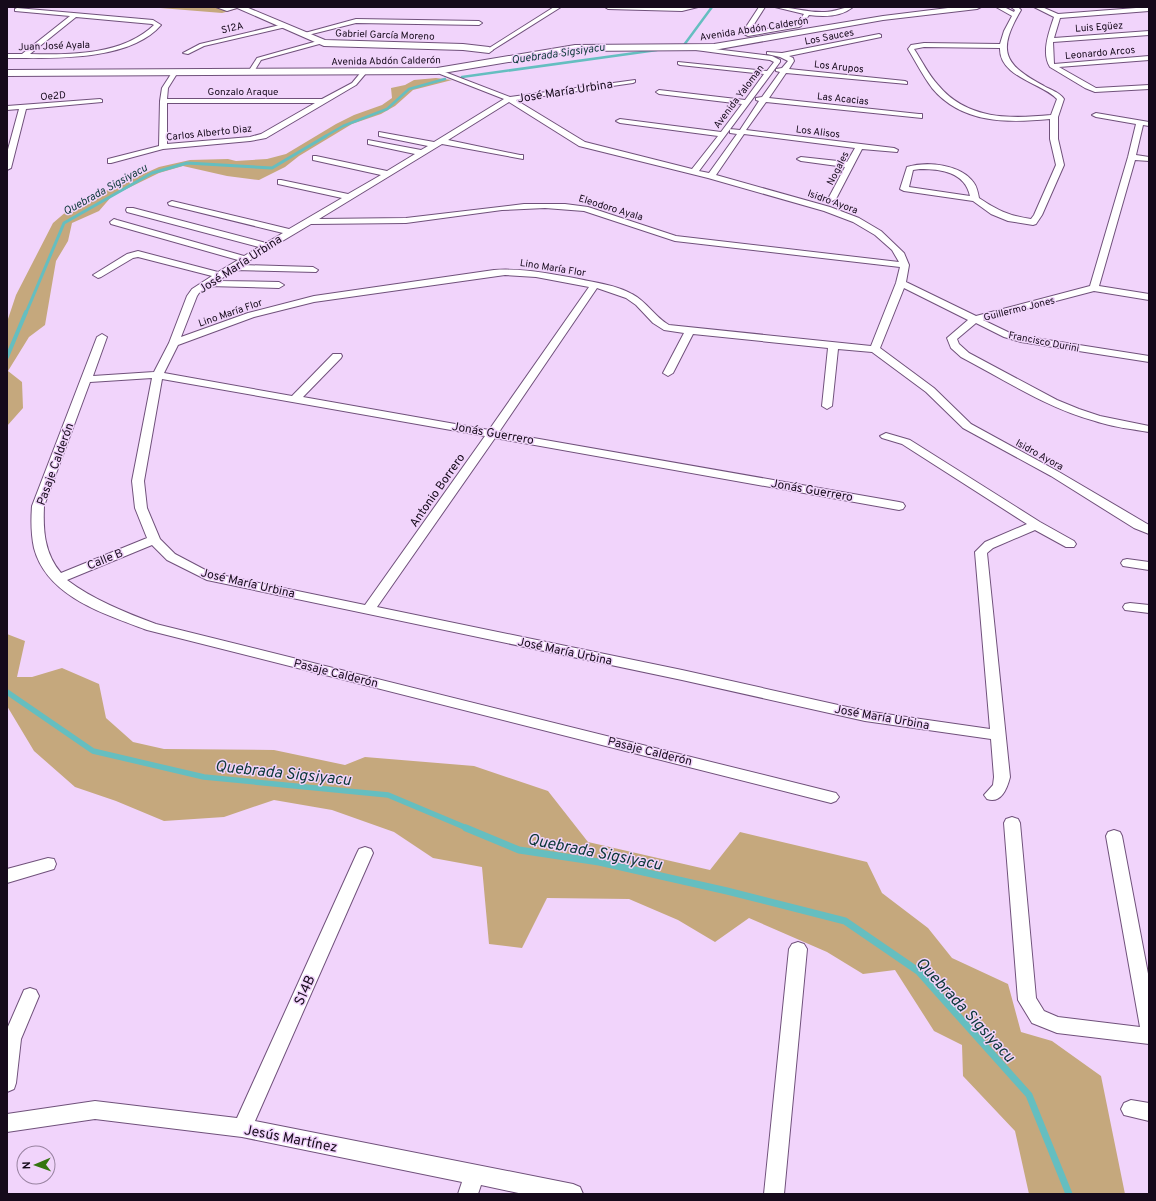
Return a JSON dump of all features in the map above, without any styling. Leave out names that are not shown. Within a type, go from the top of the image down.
[{"type":"street","points":[[219,7],[227,9],[238,7]]},
{"type":"street","name":"Gabriel García Moreno","points":[[238,7],[321,42],[339,44],[463,47],[489,50]]},
{"type":"street","points":[[469,66],[489,50],[558,7]]},
{"type":"street","points":[[608,7],[688,9],[695,7]]},
{"type":"street","points":[[762,7],[745,33],[748,34],[799,25],[808,12]]},
{"type":"street","points":[[778,7],[808,12],[837,14],[850,7]]},
{"type":"street","name":"Avenida Abdón Calderón","points":[[7,73],[437,71],[575,48],[698,49],[716,47],[883,18],[977,7]]},
{"type":"street","points":[[998,7],[1015,15]]},
{"type":"street","points":[[975,200],[971,185],[959,174],[948,170],[921,166],[910,169],[904,188],[975,200],[994,212],[1011,219],[1033,222],[1038,215],[1060,165],[1054,139],[1054,117],[1061,99],[1060,97],[1020,75],[1006,60],[1002,46],[1018,10],[1014,7]]},
{"type":"street","points":[[1037,7],[1057,16],[1149,8]]},
{"type":"street","points":[[16,10],[75,15]]},
{"type":"street","points":[[24,56],[75,15]]},
{"type":"street","name":"Juan José Ayala","points":[[7,56],[64,56],[91,54],[146,36],[158,25],[156,23],[75,15]]},
{"type":"street","points":[[1057,16],[1050,40],[1049,57],[1052,66],[1087,87],[1104,90],[1149,87]]},
{"type":"street","points":[[304,34],[356,21],[479,23]]},
{"type":"street","name":"S12A","points":[[186,53],[202,45],[284,26]]},
{"type":"street","points":[[1141,33],[1149,38]]},
{"type":"street","name":"Luis Egüez","points":[[1050,40],[1149,33]]},
{"type":"street","name":"Los Sauces","points":[[782,55],[879,36]]},
{"type":"street","points":[[251,72],[258,59],[321,42]]},
{"type":"street","points":[[1002,46],[924,45],[913,46],[911,49],[939,91],[955,105],[966,111],[994,120],[1006,121],[1054,117]]},
{"type":"street","name":"Avenida Yaloman","points":[[711,176],[740,132],[790,63],[790,59],[782,55],[716,47]]},
{"type":"street","name":"Avenida Yaloman","points":[[694,172],[778,59],[698,49]]},
{"type":"street","name":"Leonardo Arcos","points":[[1052,66],[1149,58]]},
{"type":"street","name":"Los Arupos","points":[[680,63],[784,71],[905,83]]},
{"type":"street","name":"Isidro Ayora","points":[[437,71],[509,99],[582,144],[711,176],[827,209],[856,220],[878,233],[895,248],[901,255],[905,265]]},
{"type":"street","points":[[163,147],[163,101],[165,86],[174,72]]},
{"type":"street","name":"Carlos Alberto Diaz","points":[[111,161],[163,147],[263,136],[354,84],[364,72]]},
{"type":"street","name":"José María Urbina","points":[[632,81],[509,99],[350,197],[245,258],[206,283],[192,296],[174,343],[158,374],[138,481],[141,508],[154,540],[171,557],[207,576],[682,675],[865,716],[997,735]]},
{"type":"street","name":"Las Acacias","points":[[659,92],[748,100],[765,99],[919,116]]},
{"type":"street","name":"Oe2D","points":[[7,108],[100,101]]},
{"type":"street","name":"Gonzalo Araque","points":[[163,101],[323,101]]},
{"type":"street","points":[[7,168],[23,107]]},
{"type":"street","points":[[1096,115],[1145,123],[1132,157],[1094,288],[1149,297]]},
{"type":"street","name":"Los Alisos","points":[[620,120],[894,150]]},
{"type":"street","points":[[382,134],[520,157]]},
{"type":"street","points":[[371,142],[423,153]]},
{"type":"street","name":"Nogales","points":[[832,199],[860,146]]},
{"type":"street","points":[[1132,157],[1149,160]]},
{"type":"street","points":[[316,158],[388,174]]},
{"type":"street","points":[[801,159],[849,165]]},
{"type":"street","points":[[281,182],[350,197]]},
{"type":"street","points":[[172,204],[289,232]]},
{"type":"street","name":"Eleodoro Ayala","points":[[309,221],[407,220],[530,206],[571,206],[585,209],[675,238],[905,265]]},
{"type":"street","points":[[130,210],[268,246]]},
{"type":"street","points":[[114,222],[245,258]]},
{"type":"street","points":[[98,275],[130,256],[138,254],[218,275]]},
{"type":"street","points":[[875,349],[902,283],[905,265]]},
{"type":"street","points":[[232,267],[313,270]]},
{"type":"street","name":"Lino María Flor","points":[[174,343],[251,315],[314,299],[494,273],[533,273],[595,285],[617,291],[631,297],[662,326],[690,331],[875,349]]},
{"type":"street","points":[[206,283],[279,285]]},
{"type":"street","name":"Francisco Durini","points":[[902,283],[1007,335],[1021,339],[1149,359]]},
{"type":"street","name":"Antonio Borrero","points":[[368,610],[595,285]]},
{"type":"street","name":"Guillermo Jones","points":[[1094,288],[975,319],[952,338],[952,343],[965,355],[1053,402],[1098,419],[1149,429]]},
{"type":"street","points":[[668,373],[690,331]]},
{"type":"street","name":"Pasaje Calderón","points":[[102,337],[38,506],[37,528],[41,550],[47,565],[57,579],[73,592],[110,610],[152,627],[831,797]]},
{"type":"street","points":[[827,406],[833,346]]},
{"type":"street","name":"Isidro Ayora","points":[[875,349],[930,390],[966,426],[1055,474],[1138,525],[1149,530]]},
{"type":"street","points":[[296,398],[338,356]]},
{"type":"street","name":"Jonás Guerrero","points":[[86,379],[158,374],[899,506]]},
{"type":"street","points":[[886,436],[906,442],[1036,525],[1070,544]]},
{"type":"street","points":[[992,795],[1000,788],[1002,783],[981,552],[989,545],[1036,525]]},
{"type":"street","name":"Calle B","points":[[57,579],[154,540]]},
{"type":"street","points":[[1127,563],[1149,566]]},
{"type":"street","points":[[1130,607],[1149,609]]},
{"type":"street","points":[[1012,823],[1027,1000],[1038,1017],[1057,1025],[1149,1036]]},
{"type":"street","points":[[1114,836],[1149,1027]]},
{"type":"street","name":"S14B","points":[[242,1128],[365,853]]},
{"type":"street","points":[[7,876],[48,864]]},
{"type":"street","points":[[774,1194],[798,949]]},
{"type":"street","points":[[7,1083],[12,1039],[30,996]]},
{"type":"street","name":"Jesús Martínez","points":[[7,1123],[95,1110],[242,1128],[573,1194]]},
{"type":"street","points":[[468,1194],[474,1175]]},
{"type":"shaded area","points":[[148,7],[231,7],[237,9],[222,13]]},
{"type":"shaded area","points":[[436,78],[452,80],[413,90],[395,106],[381,114],[352,124],[299,156],[285,167],[259,180],[227,176],[183,166],[159,173],[112,196],[99,211],[72,223],[68,241],[56,261],[45,325],[29,337],[8,371],[22,382],[23,408],[7,426],[7,322],[16,295],[53,223],[74,205],[159,167],[190,160],[228,159],[236,161],[267,159],[286,154],[336,124],[354,115],[382,105],[392,98],[391,88],[405,85],[414,80]]},
{"type":"shaded area","points":[[7,634],[25,641],[17,677],[32,677],[62,668],[99,684],[106,718],[133,742],[164,749],[274,750],[345,765],[365,757],[474,766],[548,791],[588,842],[710,870],[740,832],[867,862],[882,893],[928,928],[952,958],[1008,984],[1021,1032],[1052,1041],[1101,1076],[1125,1194],[1029,1194],[1015,1131],[963,1076],[962,1045],[934,1031],[895,970],[863,974],[827,952],[749,918],[715,942],[678,920],[629,899],[547,898],[522,948],[489,944],[482,867],[433,858],[394,832],[332,810],[274,800],[224,817],[164,821],[116,801],[75,787],[34,751],[7,706]]},
{"type":"waterway","name":"Quebrada Sigsiyacu","points":[[684,45],[712,7]]},
{"type":"waterway","name":"Quebrada Sigsiyacu","points":[[462,77],[657,50]]},
{"type":"waterway","name":"Quebrada Sigsiyacu","points":[[324,137],[343,126],[387,109],[409,89],[445,79]]},
{"type":"waterway","name":"Quebrada Sigsiyacu","points":[[26,313],[64,223],[152,173],[187,163],[272,168],[326,136]]},
{"type":"waterway","name":"Quebrada Sigsiyacu","points":[[7,357],[26,312]]},
{"type":"waterway","name":"Quebrada Sigsiyacu","points":[[7,692],[93,751],[204,777],[388,795],[469,829]]},
{"type":"waterway","name":"Quebrada Sigsiyacu","points":[[466,828],[519,850],[599,862],[727,891],[845,921],[918,971],[1029,1095],[1069,1194]]}]
